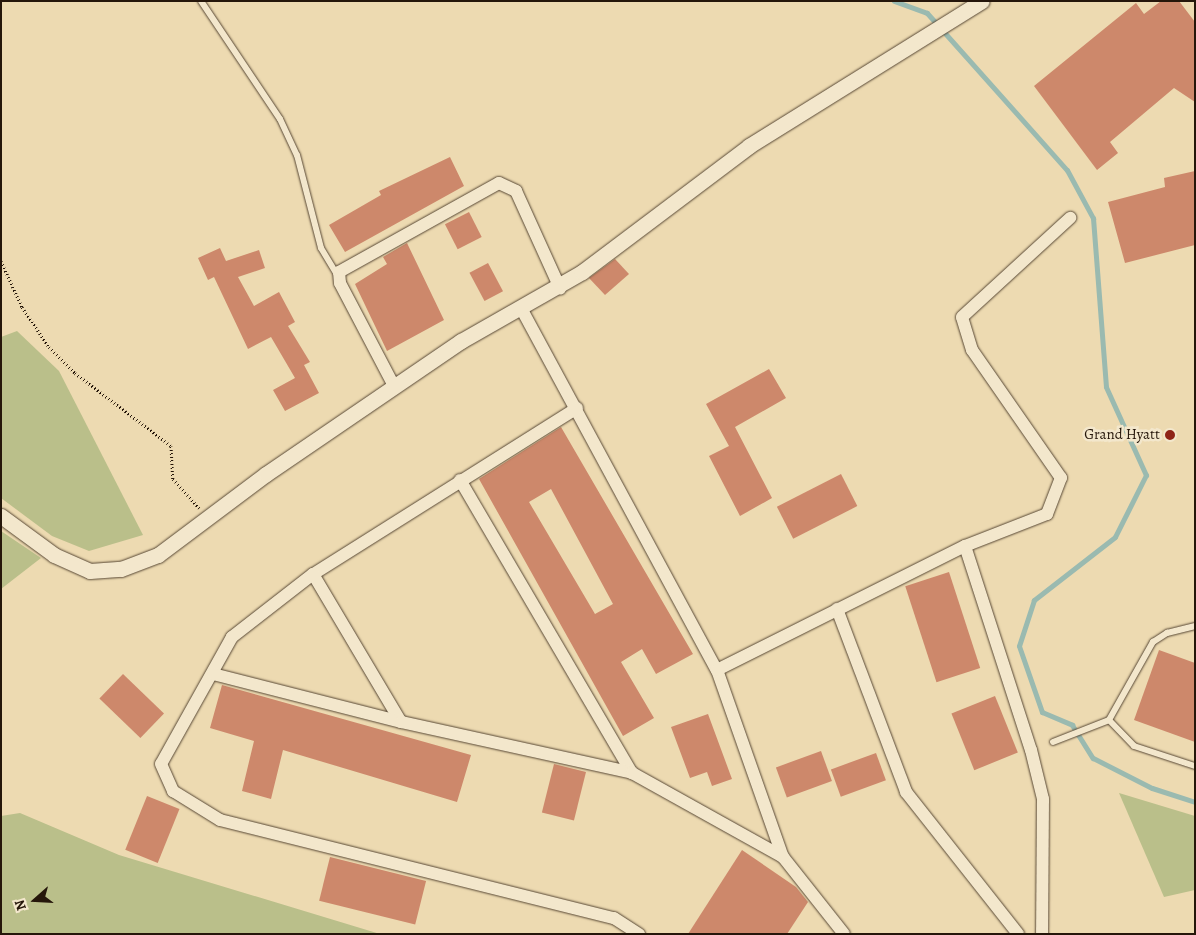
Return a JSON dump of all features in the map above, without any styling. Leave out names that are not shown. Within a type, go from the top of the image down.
[{"type":"street","points":[[1,516],[54,554],[90,570],[121,569],[158,555],[394,386],[461,341],[560,288],[749,146],[982,1]]},
{"type":"street","points":[[394,386],[337,275],[499,183],[516,191],[560,288]]},
{"type":"street","points":[[717,670],[965,546],[1046,514],[1058,495],[1061,478],[972,350],[962,317],[1070,218]]},
{"type":"street","points":[[522,310],[577,408],[717,670],[783,857],[844,934]]},
{"type":"street","points":[[577,408],[313,574],[232,637],[213,674],[160,764],[173,791],[220,820],[614,918],[639,934]]},
{"type":"street","points":[[460,480],[632,773]]},
{"type":"street","points":[[965,546],[1043,799],[1042,934]]},
{"type":"street","points":[[313,574],[401,722]]},
{"type":"street","points":[[837,609],[906,792],[1018,934]]},
{"type":"street","points":[[213,674],[401,722],[632,773],[783,857]]},
{"type":"lane","points":[[201,1],[280,119],[297,154],[321,248],[337,275]]},
{"type":"lane","points":[[1053,742],[1109,720],[1153,642],[1167,632],[1195,626]]},
{"type":"lane","points":[[1109,720],[1134,746],[1195,766]]},
{"type":"path","points":[[1,261],[22,307],[49,347],[75,373],[165,438],[171,446],[173,480],[208,518]]},
{"type":"green space","points":[[17,331],[59,371],[143,535],[89,551],[52,536],[1,498],[1,337]]},
{"type":"green space","points":[[1,531],[41,558],[1,589]]},
{"type":"green space","points":[[1119,793],[1195,816],[1195,890],[1164,897]]},
{"type":"green space","points":[[20,813],[119,855],[380,934],[1,934],[1,816]]},
{"type":"building","points":[[1161,1],[1179,1],[1195,22],[1195,102],[1174,88],[1110,142],[1118,153],[1097,170],[1034,86],[1136,3],[1144,14]]},
{"type":"building","points":[[450,157],[464,186],[345,252],[329,225],[381,195],[379,191]]},
{"type":"building","points":[[1195,171],[1195,245],[1125,263],[1108,202],[1165,187],[1164,178]]},
{"type":"building","points":[[469,212],[482,237],[458,249],[445,224]]},
{"type":"building","points":[[407,243],[444,320],[387,351],[355,284],[387,264],[383,257]]},
{"type":"building","points":[[220,248],[226,261],[259,250],[265,268],[238,277],[254,306],[279,292],[295,322],[288,326],[310,362],[304,365],[319,393],[285,411],[273,390],[295,378],[271,337],[248,349],[214,277],[208,280],[198,258]]},
{"type":"building","points":[[615,259],[629,274],[605,295],[589,278]]},
{"type":"building","points":[[488,263],[503,291],[484,301],[469,273]]},
{"type":"building","points":[[769,369],[786,398],[735,427],[772,498],[740,516],[709,456],[729,446],[706,404]]},
{"type":"building","points":[[561,427],[693,654],[656,674],[642,649],[621,662],[654,718],[623,736],[479,479]],"holes":[[[551,489],[613,604],[595,614],[529,502]]]},
{"type":"building","points":[[841,474],[857,506],[793,539],[777,507]]},
{"type":"building","points":[[949,572],[980,668],[936,682],[905,586]]},
{"type":"building","points":[[1159,650],[1195,663],[1195,742],[1134,720]]},
{"type":"building","points":[[123,674],[164,714],[140,738],[99,698]]},
{"type":"building","points":[[222,685],[471,755],[457,802],[283,750],[271,799],[242,791],[254,741],[210,728]]},
{"type":"building","points":[[995,696],[1018,753],[974,770],[951,714]]},
{"type":"building","points":[[708,714],[732,779],[712,786],[707,772],[690,778],[671,727]]},
{"type":"building","points":[[821,751],[832,781],[787,797],[776,767]]},
{"type":"building","points":[[876,753],[886,780],[841,797],[831,769]]},
{"type":"building","points":[[554,764],[586,772],[574,820],[542,813]]},
{"type":"building","points":[[147,796],[179,809],[158,863],[125,850]]},
{"type":"building","points":[[742,850],[796,887],[808,902],[787,934],[688,934]]},
{"type":"building","points":[[330,857],[426,881],[415,925],[319,901]]},
{"type":"waterway","points":[[894,1],[927,13],[1067,170],[1093,218],[1106,387],[1146,475],[1115,537],[1034,600],[1019,646],[1042,712],[1072,725],[1093,758],[1152,788],[1195,802]]},
{"type":"place","name":"Grand Hyatt","points":[[1170,435]]}]
